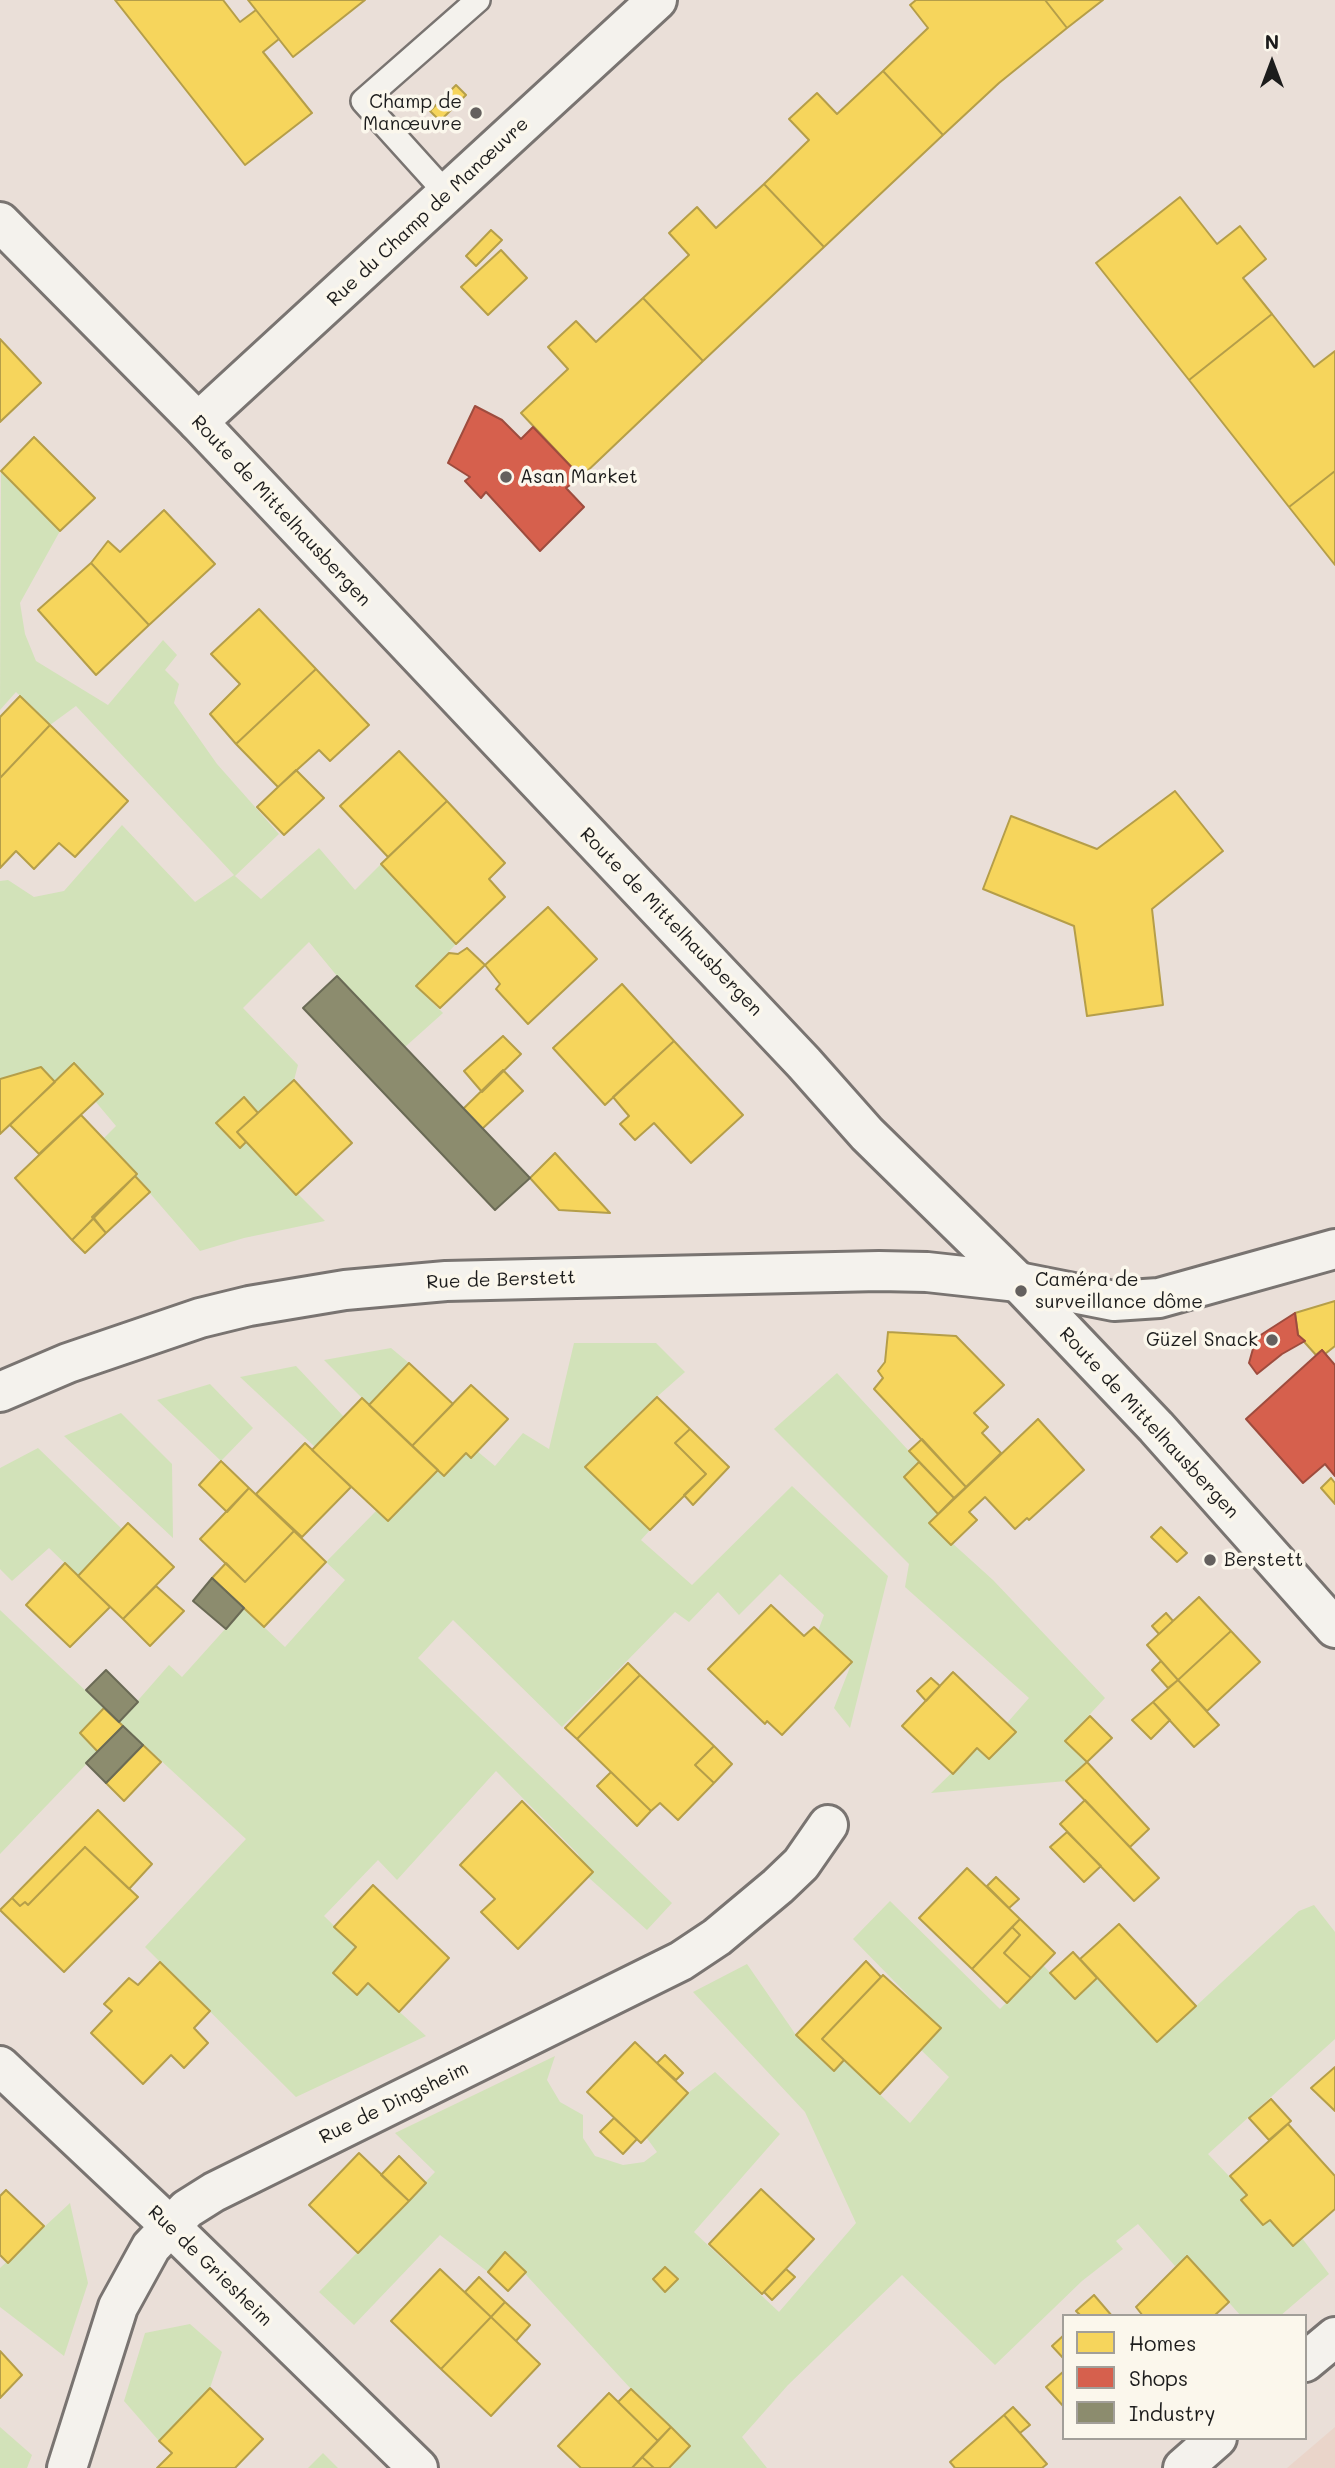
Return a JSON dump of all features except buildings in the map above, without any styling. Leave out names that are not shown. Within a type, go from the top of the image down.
[{"type":"street","name":"Rue du Champ de Manœuvre","points":[[198,422],[657,0]]},
{"type":"street","name":"Route de Mittelhausbergen","points":[[0,222],[198,422],[804,1063],[867,1134],[1018,1282],[1156,1427],[1335,1628]]},
{"type":"street","name":"Rue de Berstett","points":[[0,1392],[68,1363],[200,1318],[249,1306],[345,1290],[446,1281],[879,1271],[927,1272],[1018,1282],[1114,1301],[1159,1298],[1335,1249]]},
{"type":"street","name":"Rue de Dingsheim","points":[[67,2468],[118,2307],[135,2273],[169,2225],[214,2192],[681,1961],[717,1937],[778,1886],[801,1864],[828,1825]]},
{"type":"street","name":"Rue de Griesheim","points":[[0,2066],[169,2225],[418,2468]]},
{"type":"street","points":[[1307,2360],[1335,2337]]},
{"type":"street","points":[[1183,2468],[1215,2440]]},
{"type":"lane","points":[[447,194],[363,101],[478,0]]},
{"type":"shaded area","points":[[1335,2427],[1335,2468],[1287,2468]]},
{"type":"green space","points":[[1,471],[60,531],[20,603],[25,634],[36,661],[108,705],[163,640],[177,655],[165,670],[179,684],[174,703],[217,764],[279,834],[235,876],[261,899],[319,848],[355,890],[381,864],[456,944],[416,986],[443,1013],[405,1047],[337,976],[309,942],[243,1008],[298,1065],[294,1080],[258,1113],[243,1098],[216,1124],[239,1148],[246,1142],[325,1221],[244,1238],[200,1251],[135,1176],[137,1174],[103,1139],[116,1126],[95,1101],[103,1093],[74,1063],[55,1082],[41,1067],[0,1079],[0,881],[8,880],[34,897],[64,891],[122,825],[195,902],[234,875],[76,706],[50,725],[16,692],[0,710]]},
{"type":"green space","points":[[574,1343],[656,1343],[685,1372],[585,1467],[650,1530],[641,1540],[692,1585],[792,1486],[888,1576],[850,1728],[834,1708],[852,1662],[818,1631],[824,1615],[780,1574],[739,1615],[718,1592],[689,1622],[675,1612],[562,1727],[453,1620],[418,1658],[672,1903],[647,1930],[588,1877],[578,1854],[496,1771],[397,1880],[378,1860],[324,1916],[356,1947],[333,1973],[357,1995],[368,1983],[426,2036],[296,2097],[145,1947],[246,1839],[119,1722],[169,1665],[182,1677],[244,1608],[285,1647],[345,1580],[326,1562],[376,1511],[388,1521],[438,1470],[466,1453],[477,1451],[495,1466],[523,1433],[549,1449]]},
{"type":"green space","points":[[391,1348],[409,1363],[369,1405],[324,1360]]},
{"type":"green space","points":[[296,1366],[344,1417],[315,1447],[240,1377]]},
{"type":"green space","points":[[837,1373],[919,1462],[904,1477],[938,1514],[930,1523],[993,1580],[1105,1698],[1065,1741],[1087,1762],[1066,1781],[931,1793],[977,1748],[990,1759],[1016,1732],[1007,1723],[1029,1698],[905,1587],[909,1564],[774,1429]]},
{"type":"green space","points":[[210,1384],[253,1428],[221,1461],[157,1400]]},
{"type":"green space","points":[[121,1413],[172,1464],[173,1538],[64,1436]]},
{"type":"green space","points":[[38,1448],[122,1529],[78,1576],[49,1548],[12,1581],[0,1569],[0,1468]]},
{"type":"green space","points":[[0,1610],[104,1708],[80,1732],[98,1752],[0,1854]]},
{"type":"green space","points":[[890,1901],[1000,2009],[1043,1965],[1074,1998],[1097,1978],[1157,2042],[1299,1911],[1314,1905],[1335,1932],[1335,2039],[1208,2154],[1247,2195],[1241,2201],[1263,2225],[1270,2220],[1293,2245],[1302,2238],[1329,2274],[1282,2314],[1239,2314],[1188,2257],[1175,2266],[1138,2224],[1116,2241],[1123,2249],[1082,2281],[995,2365],[902,2275],[788,2385],[742,2437],[767,2468],[669,2468],[690,2446],[631,2389],[506,2253],[488,2272],[440,2235],[354,2325],[319,2292],[435,2172],[395,2133],[555,2056],[547,2080],[560,2102],[583,2115],[583,2138],[595,2156],[623,2165],[644,2162],[657,2152],[646,2137],[688,2093],[715,2072],[780,2134],[694,2232],[779,2312],[856,2223],[805,2112],[693,1992],[747,1964],[796,2035],[833,2070],[844,2060],[910,2123],[949,2077],[921,2050],[940,2028],[853,1939]]},
{"type":"green space","points":[[70,2203],[88,2283],[64,2356],[0,2307],[0,2268]]},
{"type":"green space","points":[[190,2324],[222,2352],[210,2388],[159,2441],[124,2401],[145,2333]]},
{"type":"green space","points":[[0,2427],[32,2455],[27,2468],[0,2468]]},
{"type":"green space","points":[[323,2453],[338,2468],[308,2468]]},
{"type":"place","name":"Champ de Manœuvre","points":[[476,113]]},
{"type":"place","name":"Asan Market","points":[[506,477]]},
{"type":"place","name":"Caméra de surveillance dôme","points":[[1021,1291]]},
{"type":"place","name":"Güzel Snack","points":[[1272,1340]]},
{"type":"place","name":"Berstett","points":[[1210,1560]]}]
